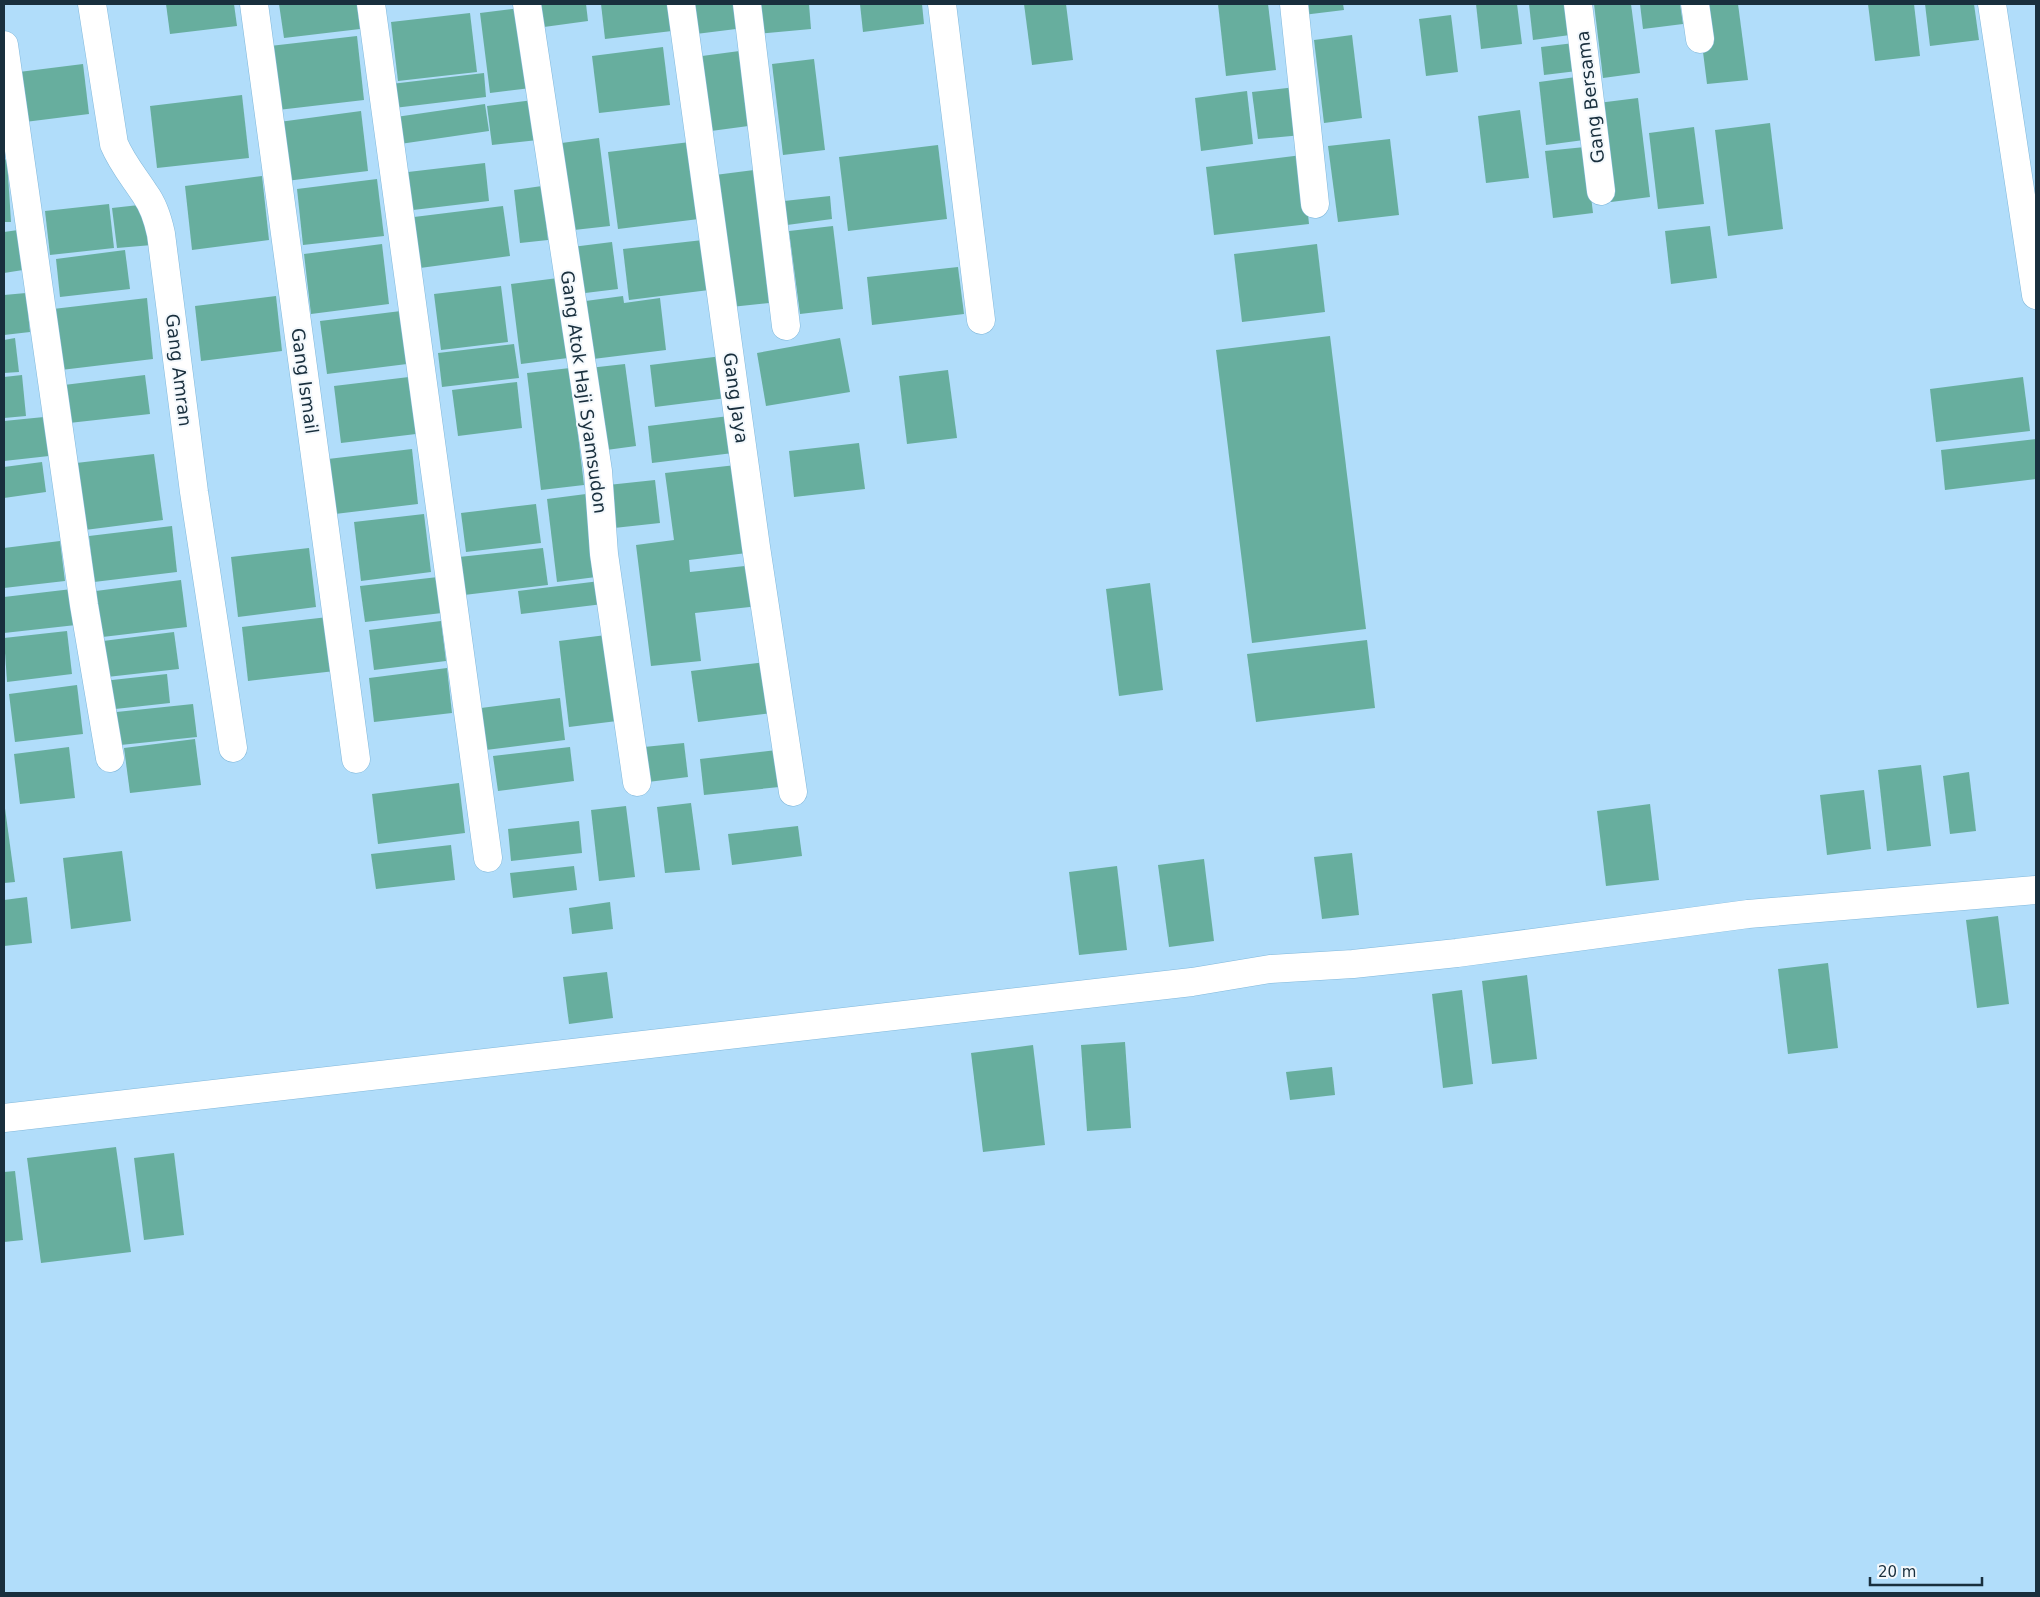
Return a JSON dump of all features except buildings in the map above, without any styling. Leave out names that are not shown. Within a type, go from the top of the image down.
[{"type":"street","name":"Gang Amran","points":[[92,4],[114,144],[119,156],[146,195],[156,215],[161,234],[194,492],[233,748]]},
{"type":"street","name":"Gang Ismail","points":[[254,4],[356,759]]},
{"type":"street","points":[[371,4],[488,858]]},
{"type":"street","name":"Gang Atok Haji Syamsudon","points":[[527,4],[598,471],[604,554],[637,782]]},
{"type":"street","name":"Gang Jaya","points":[[681,4],[756,547],[793,792]]},
{"type":"street","points":[[747,4],[786,326]]},
{"type":"street","points":[[942,4],[981,320]]},
{"type":"street","points":[[1294,4],[1315,204]]},
{"type":"street","name":"Gang Bersama","points":[[1578,4],[1601,191]]},
{"type":"street","points":[[1695,4],[1700,39]]},
{"type":"street","points":[[1992,4],[2036,294]]},
{"type":"street","points":[[4,45],[84,605],[110,758]]},
{"type":"street","points":[[4,1118],[1192,982],[1270,969],[1353,964],[1457,954],[1748,914],[2036,890]]}]
